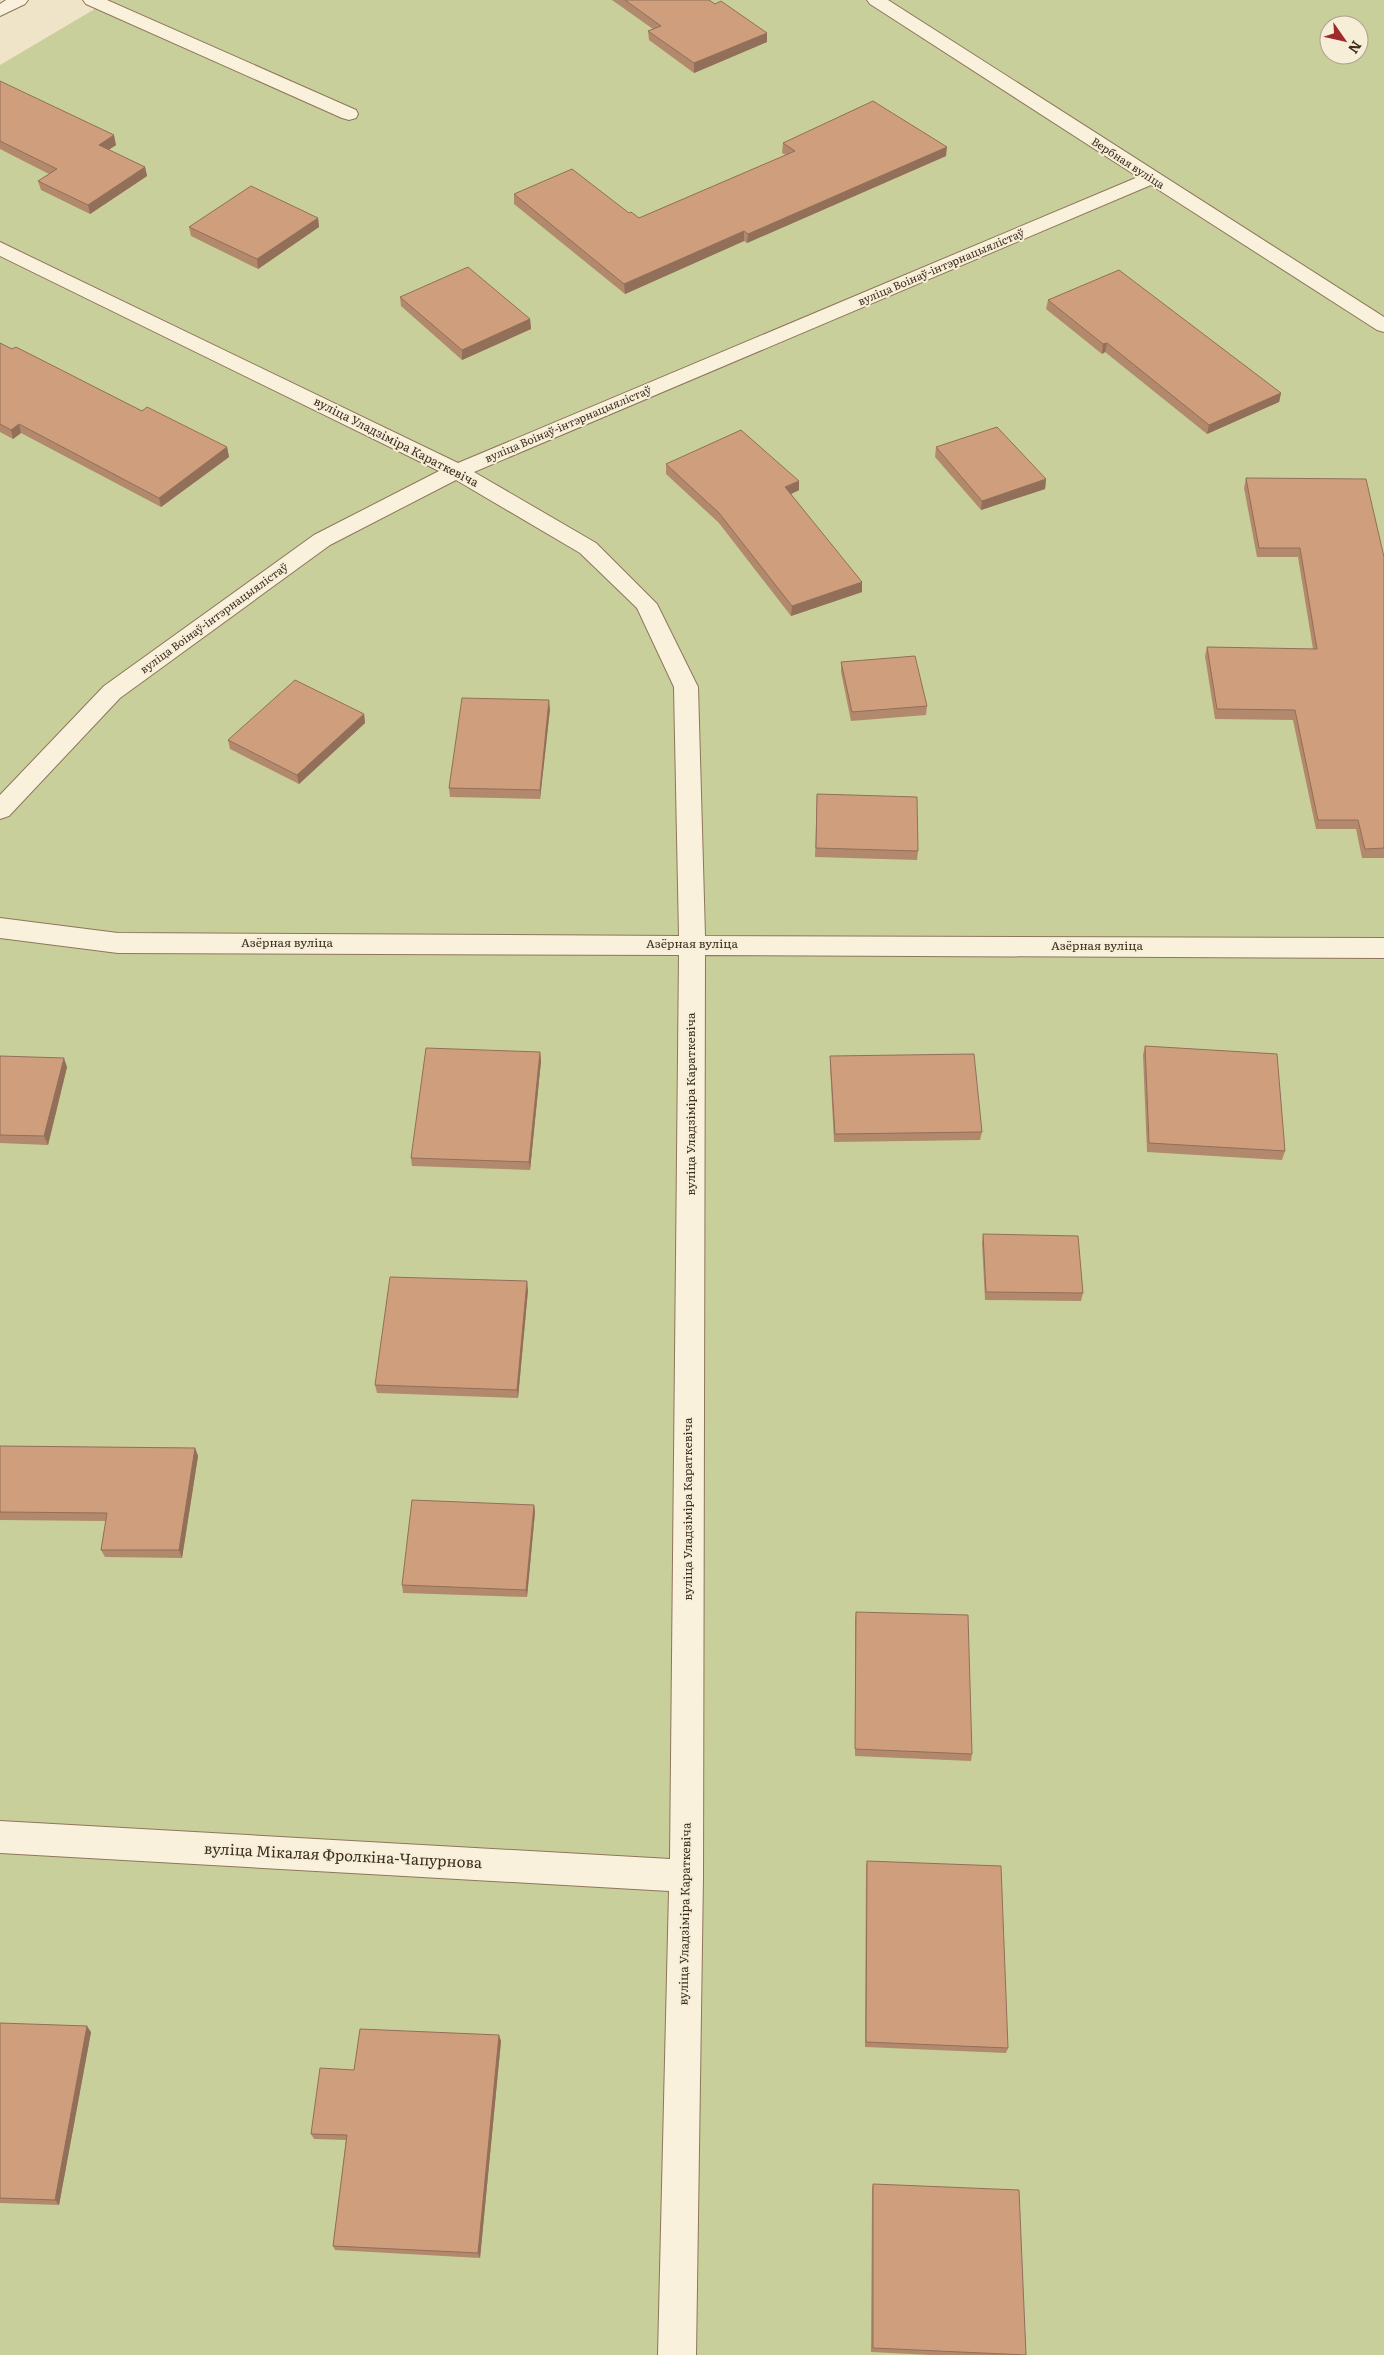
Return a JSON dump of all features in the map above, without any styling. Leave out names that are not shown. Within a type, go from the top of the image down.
[{"type":"street","points":[[0,11],[19,0]]},
{"type":"street","points":[[92,0],[349,114]]},
{"type":"street","name":"Вербная вуліца","points":[[876,0],[1383,325]]},
{"type":"street","name":"вуліца Воінаў-інтэрнацыялістаў","points":[[0,810],[112,692],[322,540],[458,471],[1151,178]]},
{"type":"street","name":"вуліца Уладзіміра Караткевіча","points":[[0,248],[458,471],[588,548],[646,604],[686,687],[692,944],[686,1876],[677,2355]]},
{"type":"street","name":"Азёрная вуліца","points":[[0,928],[118,942],[1384,948]]},
{"type":"street","name":"вуліца Мікалая Фролкіна-Чапурнова","points":[[0,1837],[686,1876]]},
{"type":"green space","points":[[110,0],[1384,0],[1384,2355],[0,2355],[0,65]]},
{"type":"building","points":[[625,0],[709,0],[715,4],[721,1],[767,33],[694,63],[648,31],[661,26]]},
{"type":"building","points":[[0,81],[114,135],[99,145],[145,167],[88,205],[38,181],[57,169],[0,141]]},
{"type":"building","points":[[873,101],[947,147],[748,234],[744,231],[624,284],[514,194],[572,169],[629,213],[631,212],[639,218],[795,151],[783,143]]},
{"type":"building","points":[[251,186],[318,218],[257,259],[189,227]]},
{"type":"building","points":[[468,267],[530,319],[462,350],[400,297]]},
{"type":"building","points":[[1119,270],[1281,393],[1209,425],[1107,343],[1103,344],[1048,300]]},
{"type":"building","points":[[0,343],[12,349],[16,347],[142,411],[147,407],[227,447],[159,498],[19,424],[11,430],[0,424]]},
{"type":"building","points":[[997,427],[1046,479],[982,501],[936,447]]},
{"type":"building","points":[[741,430],[799,481],[785,487],[862,582],[792,606],[719,513],[666,464]]},
{"type":"building","points":[[1246,478],[1366,479],[1384,557],[1384,848],[1365,849],[1358,820],[1318,820],[1295,710],[1217,709],[1207,647],[1317,649],[1300,548],[1259,548]]},
{"type":"building","points":[[915,656],[927,706],[852,712],[841,662]]},
{"type":"building","points":[[295,680],[364,714],[297,775],[228,740]]},
{"type":"building","points":[[462,698],[549,700],[540,790],[449,788]]},
{"type":"building","points":[[817,794],[917,797],[918,851],[816,848]]},
{"type":"building","points":[[1145,1046],[1277,1054],[1285,1151],[1149,1143]]},
{"type":"building","points":[[426,1048],[540,1052],[529,1162],[411,1158]]},
{"type":"building","points":[[974,1054],[982,1132],[835,1134],[830,1056]]},
{"type":"building","points":[[0,1056],[64,1058],[44,1136],[0,1135]]},
{"type":"building","points":[[983,1234],[1078,1236],[1083,1293],[986,1292]]},
{"type":"building","points":[[390,1277],[527,1281],[517,1390],[375,1385]]},
{"type":"building","points":[[0,1446],[195,1448],[179,1550],[101,1550],[107,1513],[0,1512]]},
{"type":"building","points":[[412,1500],[534,1505],[526,1590],[402,1585]]},
{"type":"building","points":[[856,1612],[968,1615],[972,1754],[855,1749]]},
{"type":"building","points":[[867,1861],[1001,1866],[1008,2048],[866,2042]]},
{"type":"building","points":[[0,2023],[87,2026],[55,2200],[0,2198]]},
{"type":"building","points":[[360,2029],[499,2035],[478,2253],[333,2246],[347,2135],[311,2134],[320,2068],[354,2070]]},
{"type":"building","points":[[873,2184],[1019,2190],[1026,2355],[873,2348]]}]
